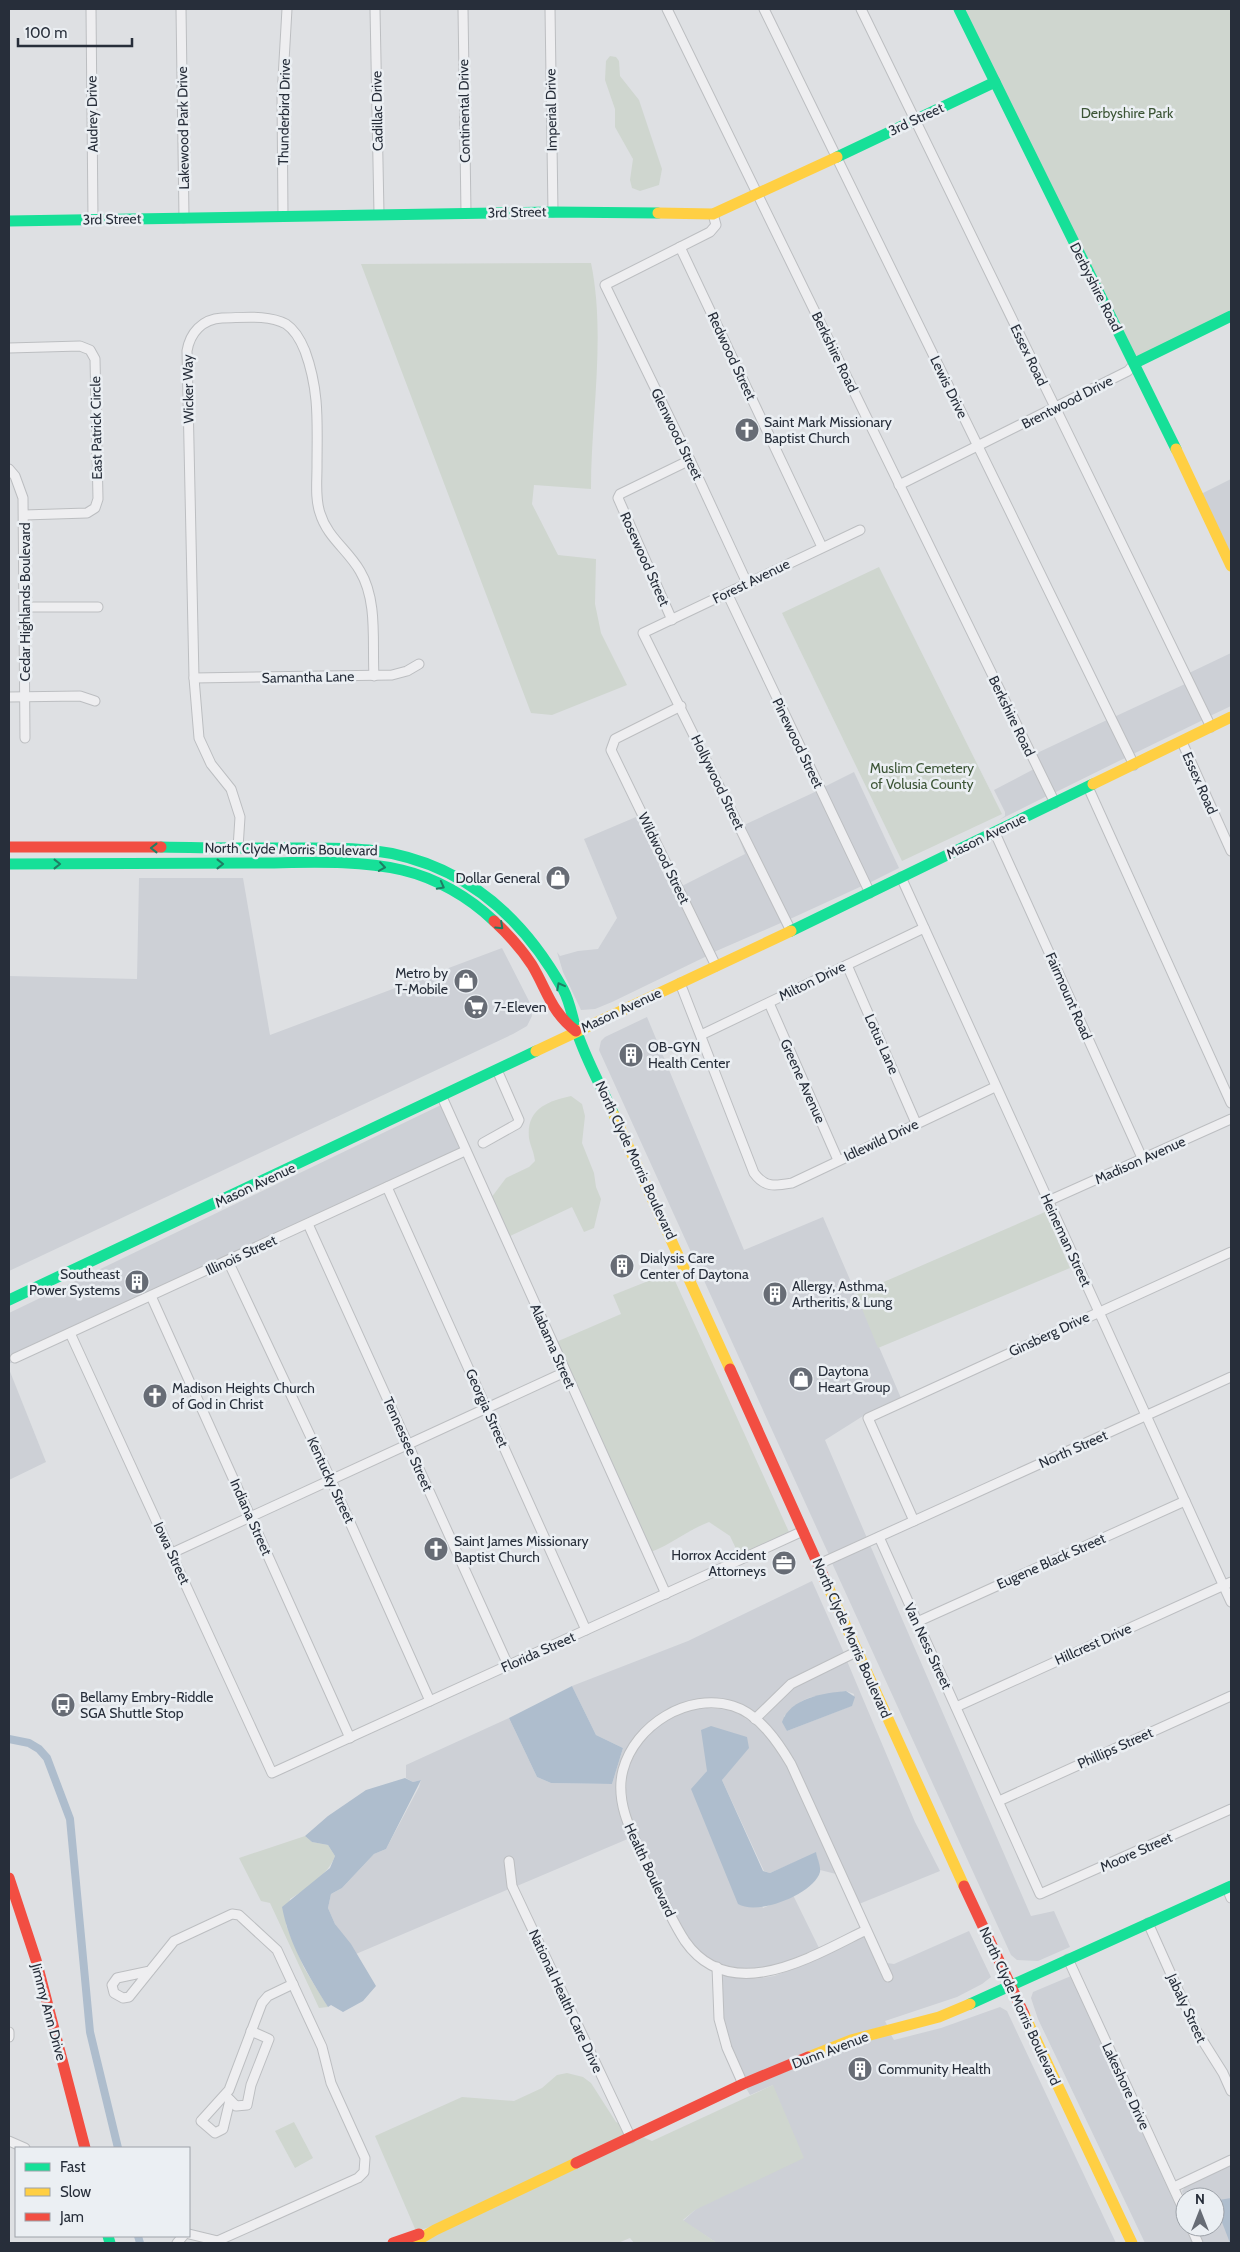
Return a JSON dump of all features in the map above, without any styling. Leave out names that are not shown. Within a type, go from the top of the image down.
[{"type":"main road","name":"Derbyshire Road","points":[[958,9],[1135,363],[1231,566]]},
{"type":"main road","name":"3rd Street","points":[[9,221],[553,212],[713,214],[759,195],[995,82]]},
{"type":"main road","name":"Brentwood Drive","points":[[1135,363],[1231,316]]},
{"type":"main road","name":"Mason Avenue","points":[[9,1300],[791,931],[1231,717]]},
{"type":"main road","name":"North Clyde Morris Boulevard","points":[[9,847],[355,848],[387,851],[419,860],[469,883],[504,910],[536,946],[575,1012],[576,1031],[1010,1986],[1132,2243]]},
{"type":"main road","name":"North Clyde Morris Boulevard","points":[[9,864],[326,863],[375,866],[421,876],[461,896],[496,922],[515,941],[531,962],[561,1019],[576,1031]]},
{"type":"main road","points":[[461,896],[469,883]]},
{"type":"main road","name":"Jimmy Ann Drive","points":[[9,1878],[36,1960],[85,2147]]},
{"type":"main road","name":"Dunn Avenue","points":[[412,2243],[743,2084],[851,2040],[939,2017],[1148,1923],[1230,1891]]},
{"type":"main road","name":"Dunn Avenue","points":[[393,2243],[436,2230]]},
{"type":"street","name":"Audrey Drive","points":[[91,9],[93,219]]},
{"type":"street","name":"Lakewood Park Drive","points":[[181,9],[184,218]]},
{"type":"street","name":"Thunderbird Drive","points":[[283,216],[282,96],[287,9]]},
{"type":"street","name":"Cadillac Drive","points":[[375,9],[378,214]]},
{"type":"street","name":"Continental Drive","points":[[463,9],[466,213]]},
{"type":"street","name":"Imperial Drive","points":[[550,9],[553,212]]},
{"type":"street","name":"Berkshire Road","points":[[667,9],[1055,803]]},
{"type":"street","name":"Lewis Drive","points":[[764,9],[1134,765]]},
{"type":"street","name":"Essex Road","points":[[861,9],[1211,727]]},
{"type":"street","points":[[680,247],[713,230],[716,218],[713,214]]},
{"type":"street","name":"Glenwood Street","points":[[680,247],[605,285],[747,583]]},
{"type":"street","name":"Redwood Street","points":[[680,247],[822,547]]},
{"type":"street","name":"Wicker Way","points":[[238,848],[240,817],[232,789],[212,764],[199,738],[194,678],[187,351],[194,332],[209,321],[219,318],[272,319],[286,324],[296,333],[304,348],[316,388],[319,511],[335,541],[360,571],[368,587],[371,602],[374,676]]},
{"type":"street","name":"East Patrick Circle","points":[[9,348],[80,346],[90,350],[95,359],[98,499],[95,508],[87,513],[24,515]]},
{"type":"street","name":"Brentwood Drive","points":[[899,486],[1128,371],[1135,363]]},
{"type":"street","name":"Rosewood Street","points":[[672,620],[618,498],[620,494],[690,460]]},
{"type":"street","name":"Cedar Highlands Boulevard","points":[[9,469],[15,476],[23,498],[25,738]]},
{"type":"street","name":"Forest Avenue","points":[[643,633],[860,530]]},
{"type":"street","name":"Pinewood Street","points":[[727,593],[870,893]]},
{"type":"street","points":[[25,607],[98,607]]},
{"type":"street","name":"Hollywood Street","points":[[643,633],[681,706],[791,931]]},
{"type":"street","name":"Samantha Lane","points":[[194,678],[392,675],[407,671],[419,664]]},
{"type":"street","points":[[9,697],[80,696],[95,701]]},
{"type":"street","name":"Wildwood Street","points":[[681,706],[616,739],[611,750],[716,966]]},
{"type":"street","name":"Essex Road","points":[[1182,742],[1231,851]]},
{"type":"street","points":[[1088,787],[1231,1103]]},
{"type":"street","name":"Fairmount Road","points":[[995,833],[1142,1160]]},
{"type":"street","name":"Heineman Street","points":[[901,877],[1185,1501],[1227,1583],[1231,1602]]},
{"type":"street","name":"Milton Drive","points":[[701,1035],[924,928]]},
{"type":"street","name":"Lotus Lane","points":[[847,965],[916,1123]]},
{"type":"street","points":[[680,983],[701,1035]]},
{"type":"street","name":"Greene Avenue","points":[[769,1003],[838,1160]]},
{"type":"street","name":"Idlewild Drive","points":[[701,1035],[754,1173],[765,1184],[773,1186],[792,1182],[995,1087]]},
{"type":"street","points":[[483,1143],[518,1124],[519,1120],[497,1070]]},
{"type":"street","name":"Alabama Street","points":[[442,1097],[666,1594]]},
{"type":"street","name":"Madison Avenue","points":[[1048,1201],[1231,1119]]},
{"type":"street","name":"Illinois Street","points":[[15,1358],[465,1151]]},
{"type":"street","name":"Georgia Street","points":[[387,1187],[586,1630]]},
{"type":"street","name":"Tennessee Street","points":[[308,1224],[508,1665]]},
{"type":"street","name":"Ginsberg Drive","points":[[914,1521],[868,1418],[1231,1252]]},
{"type":"street","name":"Kentucky Street","points":[[228,1261],[331,1480],[430,1701]]},
{"type":"street","name":"Indiana Street","points":[[151,1296],[350,1738]]},
{"type":"street","name":"Iowa Street","points":[[70,1333],[272,1773]]},
{"type":"street","points":[[172,1553],[565,1372]]},
{"type":"street","name":"North Street","points":[[914,1521],[1231,1378]]},
{"type":"street","name":"Eugene Black Street","points":[[917,1622],[1185,1501]]},
{"type":"street","points":[[819,1564],[914,1521]]},
{"type":"street","name":"Florida Street","points":[[272,1773],[803,1531]]},
{"type":"street","name":"Van Ness Street","points":[[879,1537],[1040,1894]]},
{"type":"street","name":"Hillcrest Drive","points":[[956,1706],[1227,1583]]},
{"type":"street","points":[[755,1719],[791,1684],[858,1651]]},
{"type":"street","name":"Phillips Street","points":[[999,1801],[1231,1696]]},
{"type":"street","name":"Health Boulevard","points":[[866,1930],[798,1963],[755,1975],[717,1967],[705,1962],[686,1942],[666,1906],[625,1817],[622,1790],[623,1770],[636,1743],[656,1721],[683,1706],[707,1703],[733,1706],[755,1719],[778,1742],[791,1764],[888,1977]]},
{"type":"street","name":"Moore Street","points":[[1040,1894],[1231,1809]]},
{"type":"street","name":"National Health Care Drive","points":[[509,1861],[512,1886],[631,2138]]},
{"type":"street","points":[[150,1971],[174,1941],[235,1914],[277,1950],[322,2047],[331,2083],[365,2162],[364,2172],[358,2178],[216,2242],[190,2234]]},
{"type":"street","name":"Jabaly Street","points":[[1148,1923],[1196,2030],[1227,2071],[1231,2091]]},
{"type":"street","name":"Lakeshore Drive","points":[[1068,1959],[1174,2187]]},
{"type":"street","points":[[717,1967],[719,2019],[727,2048],[743,2084]]},
{"type":"street","points":[[251,2031],[270,2039],[251,2085],[247,2105],[236,2106],[227,2098],[229,2090],[251,2031],[262,2003],[275,1992],[293,1984]]},
{"type":"street","points":[[9,2032],[9,2037]]},
{"type":"street","points":[[9,2141],[22,2147]]},
{"type":"street","points":[[1174,2187],[1231,2160]]},
{"type":"shaded area","points":[[1231,479],[1231,556],[1201,494]]},
{"type":"shaded area","points":[[1231,653],[1231,706],[1210,716],[1189,673]]},
{"type":"shaded area","points":[[1185,684],[1203,720],[1133,754],[1114,717]]},
{"type":"shaded area","points":[[1107,720],[1125,758],[1054,793],[1035,754]]},
{"type":"shaded area","points":[[1034,769],[1047,796],[999,820],[1005,816],[1005,812],[994,790]]},
{"type":"shaded area","points":[[854,772],[899,868],[869,883],[824,787]]},
{"type":"shaded area","points":[[817,791],[862,886],[790,919],[744,825]]},
{"type":"shaded area","points":[[636,817],[672,891],[675,890],[707,956],[612,1002],[595,1009],[581,1010],[563,972],[557,952],[560,956],[578,951],[598,949],[617,918],[584,839]]},
{"type":"shaded area","points":[[735,828],[783,922],[714,952],[682,886],[745,854]]},
{"type":"shaded area","points":[[139,878],[243,878],[270,1035],[502,948],[530,1003],[532,1016],[527,1026],[513,1034],[9,1271],[9,976],[137,979]]},
{"type":"shaded area","points":[[647,1017],[744,1250],[823,1217],[901,1398],[863,1416],[825,1440],[867,1538],[829,1555],[599,1050],[601,1041],[605,1037]]},
{"type":"shaded area","points":[[441,1105],[460,1149],[11,1355],[13,1362],[9,1364],[9,1313]]},
{"type":"shaded area","points":[[9,1369],[46,1462],[9,1480]]},
{"type":"shaded area","points":[[870,1545],[1031,1916],[1054,1911],[1070,1947],[1038,1961],[1017,1960],[1011,1955],[832,1563]]},
{"type":"shaded area","points":[[812,1581],[844,1653],[789,1680],[755,1714],[734,1702],[707,1699],[682,1703],[654,1718],[633,1741],[620,1768],[618,1791],[621,1818],[630,1838],[517,1886],[513,1857],[505,1858],[509,1889],[356,1954],[335,1924],[328,1908],[331,1894],[342,1888],[374,1854],[386,1849],[421,1780],[413,1782],[406,1778],[406,1765],[509,1718],[537,1777],[551,1783],[612,1784],[623,1748],[596,1735],[572,1686],[688,1641]]},
{"type":"shaded area","points":[[847,1661],[915,1822],[940,1871],[859,1904],[794,1761],[781,1739],[761,1719],[793,1688]],"holes":[[[846,1691],[854,1694],[851,1706],[787,1731],[784,1716],[802,1701],[808,1698]]]},
{"type":"shaded area","points":[[707,1708],[732,1710],[753,1723],[775,1745],[787,1766],[836,1874],[820,1870],[816,1853],[770,1873],[764,1871],[722,1780],[725,1775],[707,1762],[707,1771],[702,1779],[763,1908],[793,1895],[819,1948],[773,1967],[755,1970],[727,1966],[707,1958],[689,1939],[669,1904],[629,1816],[626,1790],[627,1771],[639,1746],[659,1725],[685,1711]]},
{"type":"shaded area","points":[[870,1928],[887,1963],[894,1964],[969,1931],[991,1977],[957,1997],[885,2021],[887,2025],[850,2036],[745,2079],[731,2047],[722,2018],[721,1973],[755,1979],[774,1976],[799,1967],[864,1936],[887,1983],[893,1978]]},
{"type":"shaded area","points":[[1071,1976],[1172,2193],[1175,2201],[1175,2237],[1191,2237],[1194,2243],[1145,2243],[1038,2019],[1031,1998],[1033,1992]]},
{"type":"shaded area","points":[[1000,2007],[1007,2011],[1116,2243],[717,2243],[683,2221],[695,2210],[773,2085],[750,2095],[746,2088],[853,2044],[890,2033],[894,2040],[941,2028]]},
{"type":"shaded area","points":[[1231,2165],[1231,2243],[1203,2243],[1200,2237],[1225,2237],[1225,2187],[1185,2187]]},
{"type":"green space","name":"Derbyshire Park","points":[[959,9],[1231,9],[1231,316],[1135,363]]},
{"type":"green space","points":[[610,56],[616,57],[619,61],[620,76],[639,100],[662,169],[659,185],[640,191],[632,188],[630,180],[633,159],[615,127],[615,109],[605,80],[606,61]]},
{"type":"green space","points":[[591,263],[595,290],[598,347],[591,489],[534,485],[532,504],[558,555],[596,559],[595,604],[601,633],[627,685],[552,715],[531,713],[361,264]]},
{"type":"green space","name":"Muslim Cemetery of Volusia County","points":[[879,567],[1002,814],[902,861],[782,613]]},
{"type":"green space","points":[[571,1096],[582,1104],[585,1116],[582,1143],[594,1173],[596,1187],[601,1199],[594,1228],[584,1232],[572,1207],[508,1237],[491,1198],[506,1178],[529,1167],[535,1161],[529,1138],[529,1128],[535,1113],[547,1104]]},
{"type":"green space","points":[[1045,1212],[1070,1268],[878,1348],[856,1294]]},
{"type":"green space","points":[[671,1272],[789,1532],[739,1555],[730,1536],[709,1522],[651,1552],[556,1342],[621,1314],[613,1295]]},
{"type":"green space","points":[[305,1836],[312,1842],[328,1845],[335,1856],[322,1875],[310,1886],[290,1899],[286,1925],[304,1968],[328,2007],[319,2008],[270,1903],[261,1901],[239,1858]]},
{"type":"green space","points":[[567,2073],[583,2077],[591,2083],[616,2122],[621,2124],[626,2135],[434,2226],[416,2231],[375,2136],[462,2097],[514,2101],[542,2088],[557,2075]]},
{"type":"green space","points":[[773,2085],[804,2158],[695,2210],[683,2220],[717,2243],[634,2243],[630,2238],[618,2243],[422,2243],[437,2234],[643,2137],[652,2141]]},
{"type":"green space","points":[[294,2122],[313,2158],[295,2168],[275,2131]]},
{"type":"water","points":[[572,1686],[596,1735],[623,1748],[612,1784],[551,1783],[537,1777],[509,1718]]},
{"type":"water","points":[[846,1691],[855,1697],[852,1706],[787,1731],[782,1722],[792,1707],[818,1695]]},
{"type":"water","points":[[711,1726],[747,1737],[749,1748],[722,1780],[763,1871],[770,1873],[816,1852],[820,1872],[816,1880],[797,1895],[771,1905],[758,1907],[747,1907],[738,1904],[691,1789],[707,1771],[701,1730]]},
{"type":"water","points":[[405,1778],[413,1782],[421,1780],[386,1849],[374,1854],[342,1888],[331,1894],[328,1908],[335,1924],[351,1944],[376,1986],[363,2001],[343,2012],[331,2005],[328,2007],[313,1983],[289,1934],[282,1907],[330,1868],[335,1856],[328,1845],[312,1842],[305,1836],[328,1816],[366,1790]]},
{"type":"water","points":[[1231,2198],[1231,2243],[1225,2230],[1225,2199]]},
{"type":"waterway","points":[[9,1739],[29,1743],[39,1749],[47,1758],[70,1819],[90,2032],[118,2147]]},
{"type":"waterway","points":[[138,2237],[140,2243]]},
{"type":"traffic: fast","points":[[959,9],[1176,449]]},
{"type":"traffic: fast","points":[[837,157],[995,82]]},
{"type":"traffic: fast","points":[[9,221],[553,212],[658,213]]},
{"type":"traffic: fast","points":[[1135,363],[1231,316]]},
{"type":"traffic: fast","points":[[791,931],[1093,784]]},
{"type":"traffic: fast","points":[[161,847],[348,848],[369,850],[401,856],[431,865],[458,878],[483,894],[506,914],[527,936],[546,961],[566,995],[575,1027],[589,1063],[614,1115]]},
{"type":"traffic: fast","points":[[9,864],[308,862],[365,864],[402,870],[439,883],[463,896],[494,921]]},
{"type":"traffic: fast","points":[[9,1300],[536,1051]]},
{"type":"traffic: fast","points":[[970,2004],[1231,1886]]},
{"type":"traffic: fast","points":[[108,2237],[110,2243]]},
{"type":"traffic: slow","points":[[658,213],[713,214],[837,157]]},
{"type":"traffic: slow","points":[[1176,449],[1231,566]]},
{"type":"traffic: slow","points":[[1093,784],[1231,717]]},
{"type":"traffic: slow","points":[[536,1051],[791,931]]},
{"type":"traffic: slow","points":[[614,1115],[730,1369]]},
{"type":"traffic: slow","points":[[825,1580],[964,1886]]},
{"type":"traffic: slow","points":[[808,2057],[851,2040],[939,2017],[970,2004]]},
{"type":"traffic: slow","points":[[1024,2014],[1132,2243]]},
{"type":"traffic: slow","points":[[413,2243],[435,2230],[576,2163]]},
{"type":"traffic: jam","points":[[9,847],[161,847]]},
{"type":"traffic: jam","points":[[494,921],[509,936],[532,965],[555,1008],[576,1031]]},
{"type":"traffic: jam","points":[[730,1369],[825,1580]]},
{"type":"traffic: jam","points":[[9,1878],[36,1960],[85,2147]]},
{"type":"traffic: jam","points":[[964,1886],[1024,2014]]},
{"type":"traffic: jam","points":[[576,2163],[743,2084],[808,2057]]},
{"type":"traffic: jam","points":[[393,2243],[419,2234]]},
{"type":"place","name":"Saint Mark Missionary Baptist Church","points":[[747,430]]},
{"type":"place","name":"Dollar General","points":[[558,878]]},
{"type":"place","name":"Metro by T-Mobile","points":[[466,981]]},
{"type":"place","name":"7-Eleven","points":[[476,1007]]},
{"type":"place","name":"OB-GYN Health Center","points":[[631,1055]]},
{"type":"place","name":"Dialysis Care Center of Daytona","points":[[622,1266]]},
{"type":"place","name":"Southeast Power Systems","points":[[137,1282]]},
{"type":"place","name":"Allergy, Asthma, Artheritis, & Lung","points":[[775,1294]]},
{"type":"place","name":"Daytona Heart Group","points":[[801,1379]]},
{"type":"place","name":"Madison Heights Church of God in Christ","points":[[155,1396]]},
{"type":"place","name":"Saint James Missionary Baptist Church","points":[[436,1549]]},
{"type":"place","name":"Horrox Accident Attorneys","points":[[784,1563]]},
{"type":"place","name":"Bellamy Embry-Riddle SGA Shuttle Stop","points":[[63,1705]]},
{"type":"place","name":"Community Health","points":[[860,2069]]}]
